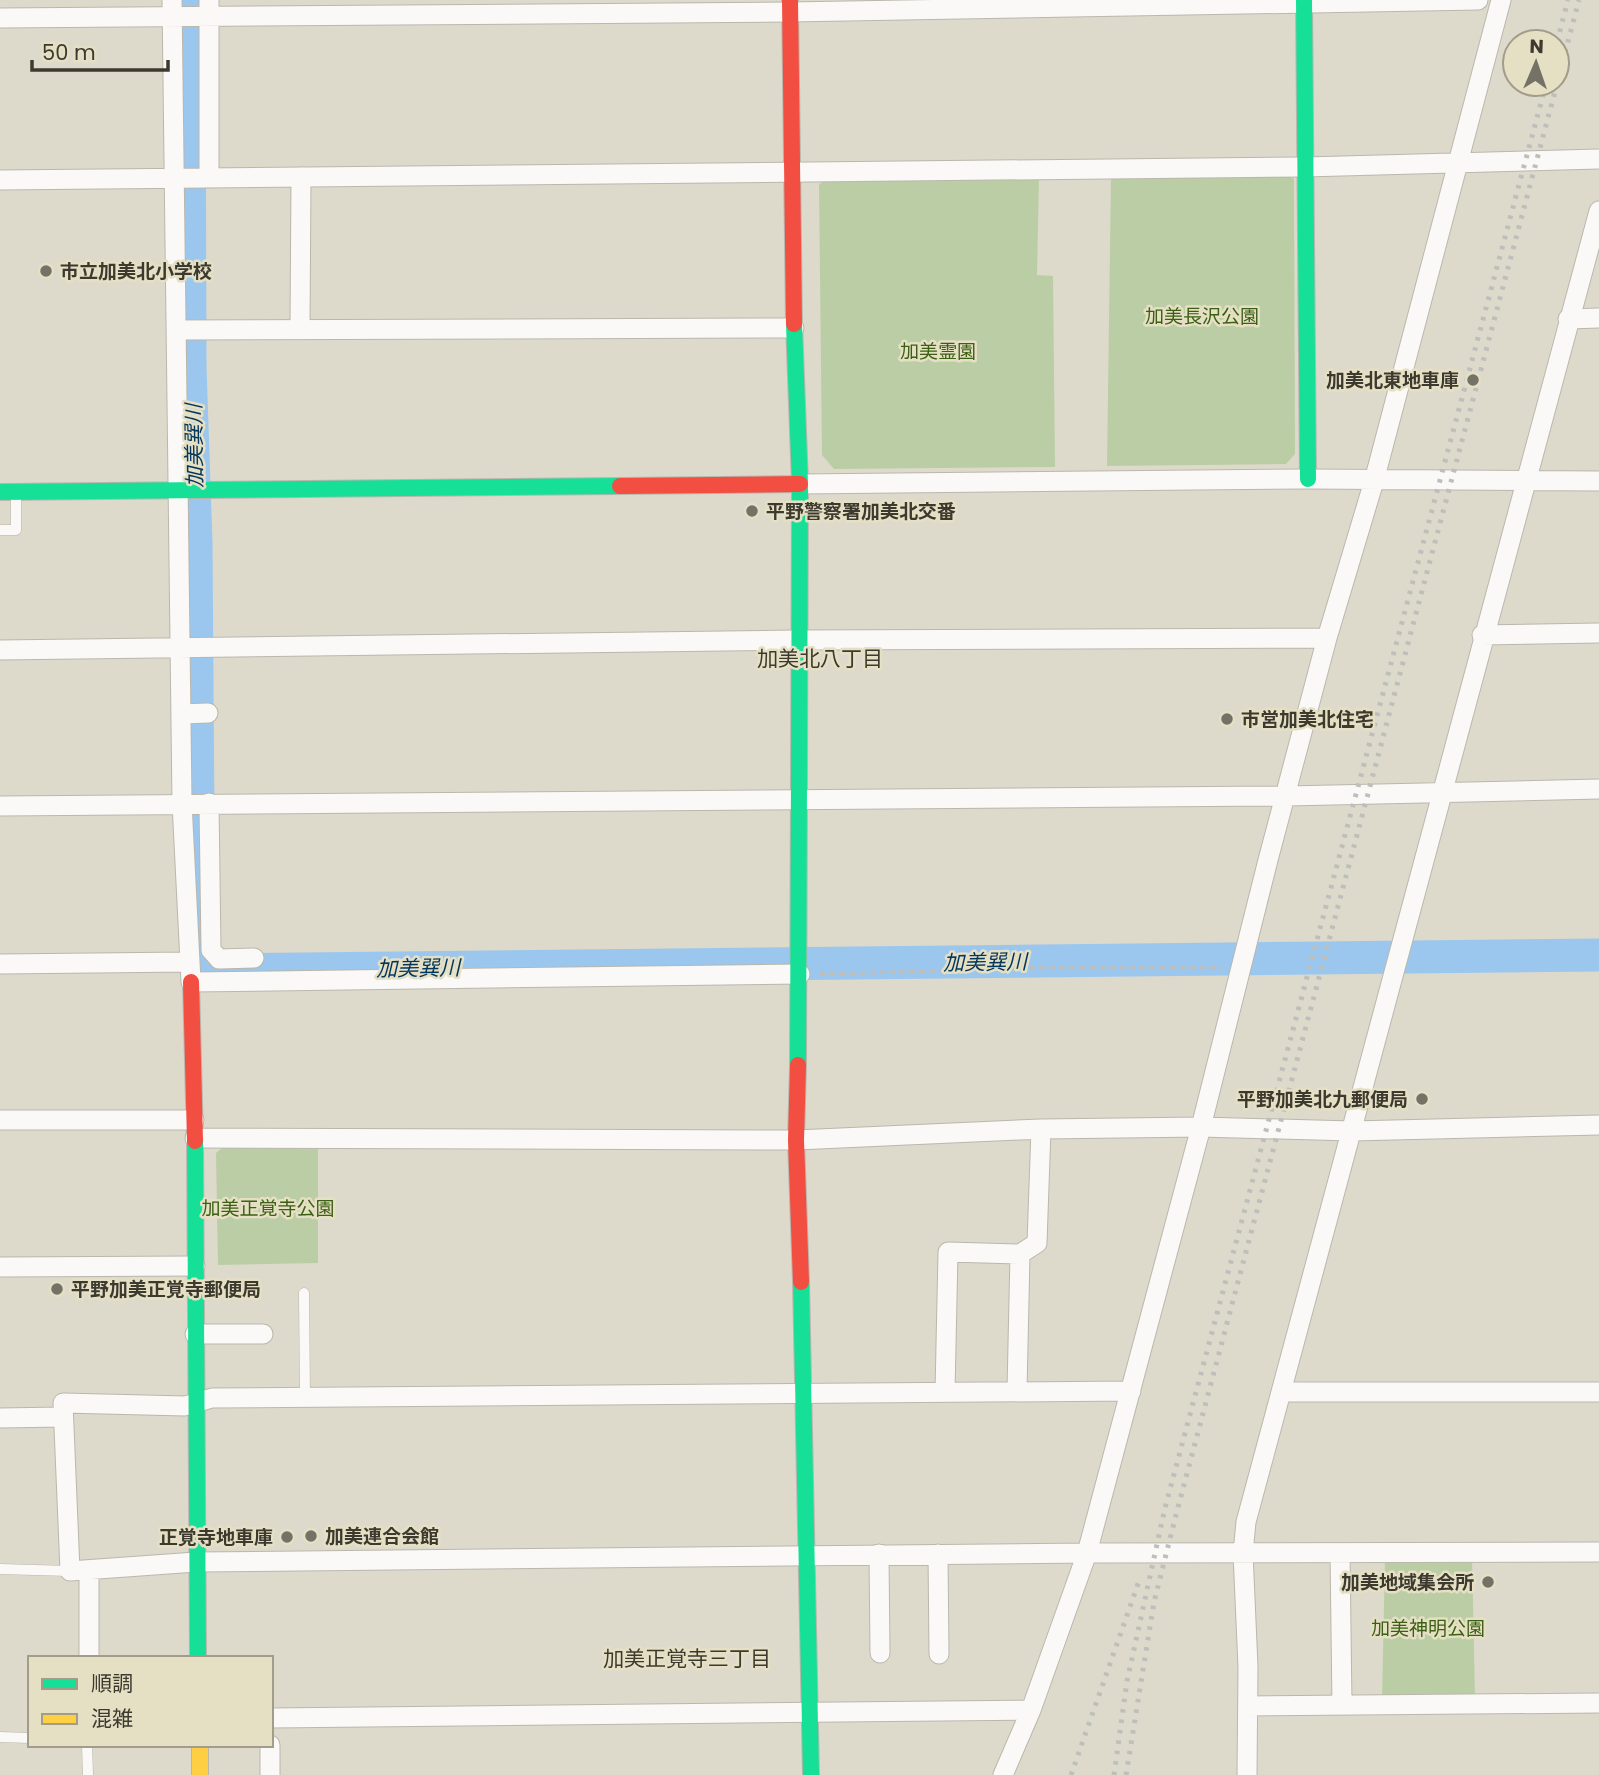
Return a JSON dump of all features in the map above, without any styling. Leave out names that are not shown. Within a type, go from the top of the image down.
[{"type":"street","points":[[0,18],[173,10],[1029,6],[1478,0]]},
{"type":"street","points":[[1003,1775],[1031,1710],[1087,1553],[1328,638],[1374,481],[1501,0]]},
{"type":"street","points":[[1304,3],[1308,479]]},
{"type":"street","points":[[790,6],[794,328],[800,484],[797,640],[800,966],[796,1140],[805,1392],[811,1775]]},
{"type":"street","points":[[173,10],[177,330],[188,492],[199,905],[199,939],[188,962],[191,982],[195,1129],[198,1656]]},
{"type":"street","points":[[206,10],[207,178]]},
{"type":"street","points":[[0,180],[1305,167],[1599,159]]},
{"type":"street","points":[[300,329],[301,177]]},
{"type":"street","points":[[1247,1775],[1248,1706],[1243,1553],[1246,1522],[1443,794],[1482,635],[1599,211]]},
{"type":"street","points":[[1568,319],[1599,318]]},
{"type":"street","points":[[177,330],[794,328]]},
{"type":"street","points":[[8,492],[1308,479],[1526,483],[1599,481]]},
{"type":"street","points":[[1482,635],[1599,633]]},
{"type":"street","points":[[0,650],[797,640],[1328,638]]},
{"type":"street","points":[[0,806],[799,797],[1287,796],[1599,789]]},
{"type":"street","points":[[197,803],[199,905]]},
{"type":"street","points":[[199,939],[219,959],[254,958]]},
{"type":"street","points":[[0,964],[188,962]]},
{"type":"street","points":[[191,982],[800,966]]},
{"type":"street","points":[[0,1120],[195,1129],[796,1140],[1041,1129],[1201,1127],[1352,1131],[1599,1125]]},
{"type":"street","points":[[945,1392],[948,1252],[1020,1254],[1037,1243],[1041,1129]]},
{"type":"street","points":[[1017,1391],[1020,1254]]},
{"type":"street","points":[[0,1267],[195,1266]]},
{"type":"street","points":[[195,1334],[263,1334]]},
{"type":"street","points":[[89,1656],[62,1417],[63,1403],[185,1406],[212,1398],[1131,1391]]},
{"type":"street","points":[[1283,1392],[1599,1391]]},
{"type":"street","points":[[0,1418],[62,1417]]},
{"type":"street","points":[[79,1571],[196,1562],[938,1554],[1599,1552]]},
{"type":"street","points":[[1340,1553],[1342,1705]]},
{"type":"street","points":[[938,1554],[939,1654]]},
{"type":"street","points":[[878,1555],[880,1653]]},
{"type":"street","points":[[1248,1706],[1599,1703]]},
{"type":"street","points":[[273,1718],[1031,1710]]},
{"type":"street","points":[[200,1747],[200,1775]]},
{"type":"street","points":[[270,1747],[270,1775]]},
{"type":"lane","points":[[0,530],[16,530],[8,492]]},
{"type":"lane","points":[[304,1293],[304,1397]]},
{"type":"lane","points":[[0,1569],[79,1571]]},
{"type":"lane","points":[[0,1737],[28,1738]]},
{"type":"lane","points":[[87,1747],[88,1775]]},
{"type":"path","points":[[800,966],[1033,968],[1243,962]]},
{"type":"green space","name":"加美長沢公園","points":[[1288,175],[1294,179],[1295,454],[1286,464],[1107,466],[1111,177]]},
{"type":"green space","name":"加美霊園","points":[[1039,177],[1037,275],[1053,276],[1055,467],[834,469],[822,455],[819,185],[824,180]]},
{"type":"green space","name":"加美正覚寺公園","points":[[222,1148],[318,1149],[318,1263],[218,1265],[216,1153]]},
{"type":"green space","name":"加美神明公園","points":[[1385,1558],[1472,1558],[1475,1697],[1382,1699]]},
{"type":"waterway","name":"加美巽川","points":[[189,0],[190,367],[196,543],[199,957],[213,970],[1599,955]]},
{"type":"railway","points":[[1561,28],[1568,0]]},
{"type":"railway","points":[[1571,30],[1579,0]]},
{"type":"railway","points":[[1114,1775],[1127,1681],[1165,1508],[1542,98]]},
{"type":"railway","points":[[1126,1775],[1154,1602],[1177,1511],[1553,98]]},
{"type":"railway","points":[[1071,1775],[1139,1581]]},
{"type":"traffic: fast","points":[[1304,0],[1308,479]]},
{"type":"traffic: fast","points":[[794,324],[800,484],[798,1065]]},
{"type":"traffic: fast","points":[[0,492],[620,486]]},
{"type":"traffic: fast","points":[[195,1141],[198,1656]]},
{"type":"traffic: fast","points":[[801,1282],[811,1775]]},
{"type":"traffic: slow","points":[[200,1747],[200,1775]]},
{"type":"traffic: jam","points":[[790,0],[794,324]]},
{"type":"traffic: jam","points":[[620,486],[800,484]]},
{"type":"traffic: jam","points":[[191,982],[195,1141]]},
{"type":"traffic: jam","points":[[798,1065],[796,1140],[801,1282]]},
{"type":"place","name":"市立加美北小学校","points":[[46,271]]},
{"type":"place","name":"加美北東地車庫","points":[[1473,380]]},
{"type":"place","name":"平野警察署加美北交番","points":[[752,511]]},
{"type":"place","name":"市営加美北住宅","points":[[1227,719]]},
{"type":"place","name":"平野加美北九郵便局","points":[[1422,1099]]},
{"type":"place","name":"平野加美正覚寺郵便局","points":[[57,1289]]},
{"type":"place","name":"加美連合会館","points":[[311,1536]]},
{"type":"place","name":"正覚寺地車庫","points":[[287,1537]]},
{"type":"place","name":"加美地域集会所","points":[[1488,1582]]},
{"type":"district","name":"加美北八丁目","points":[[820,658]]},
{"type":"district","name":"加美正覚寺三丁目","points":[[687,1658]]}]
